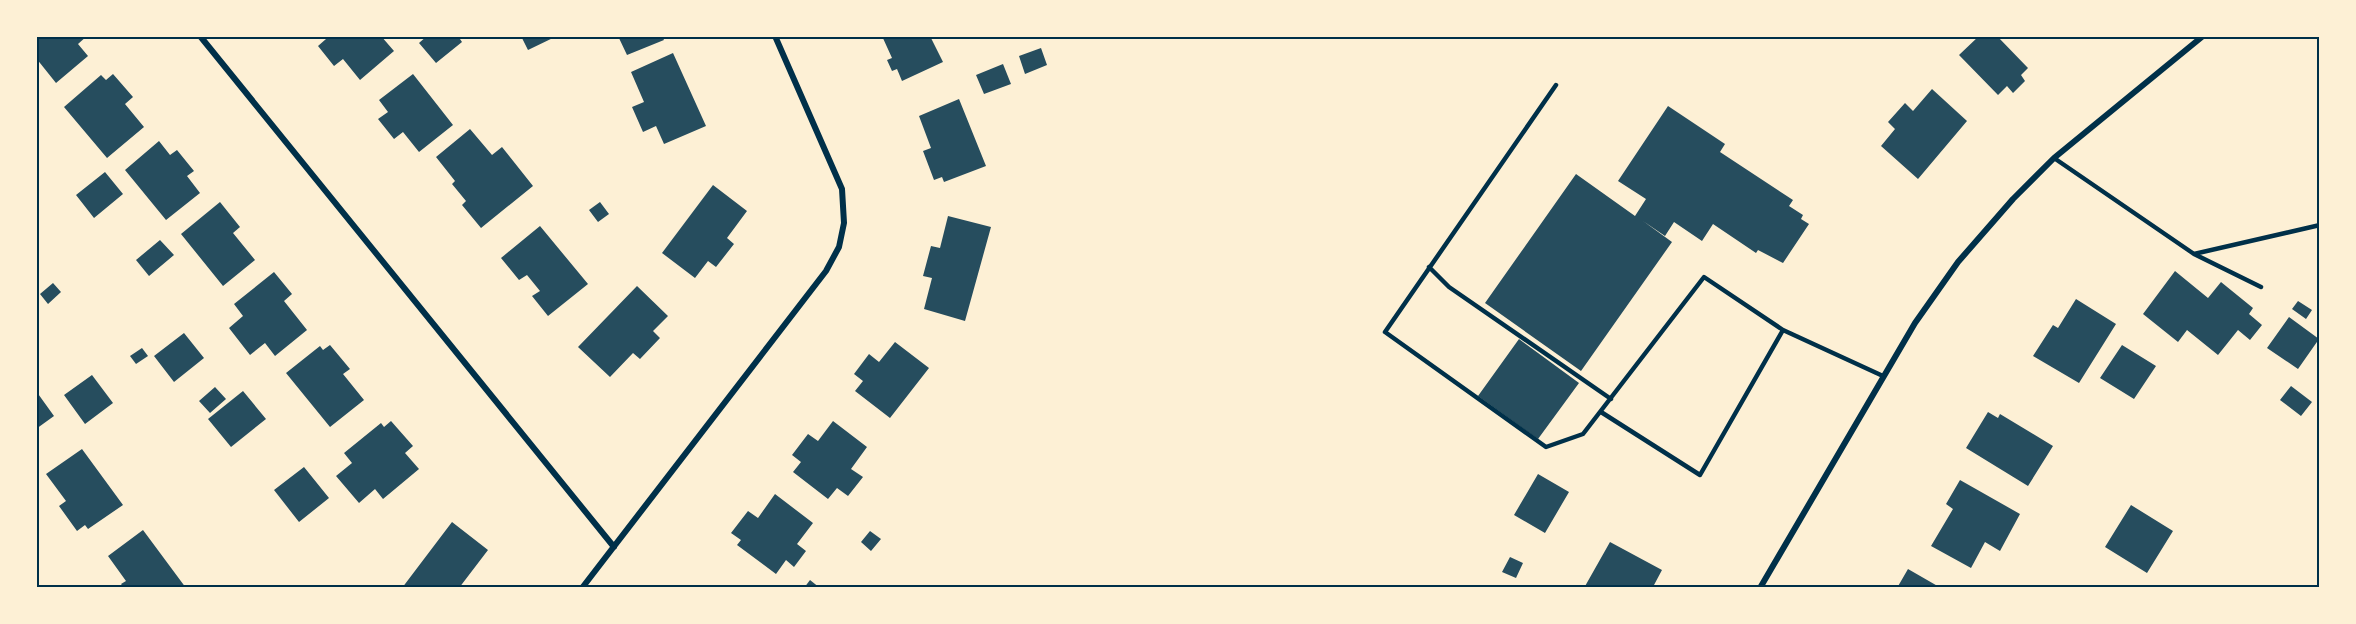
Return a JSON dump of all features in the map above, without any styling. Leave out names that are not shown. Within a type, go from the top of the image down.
[{"type":"street","points":[[200,36],[614,547]]},
{"type":"street","points":[[582,588],[826,271],[839,247],[844,223],[842,189],[775,36]]},
{"type":"street","points":[[1760,588],[1915,322],[1958,262],[2013,199],[2054,158],[2203,36]]},
{"type":"lane","points":[[1556,85],[1384,332],[1546,447],[1583,434],[1704,277],[1784,330],[1883,376]]},
{"type":"lane","points":[[2054,158],[2194,254],[2261,287]]},
{"type":"lane","points":[[2194,254],[2320,225]]},
{"type":"lane","points":[[1430,267],[1449,288],[1611,399]]},
{"type":"lane","points":[[1601,412],[1700,475],[1784,330]]},
{"type":"building","points":[[36,36],[87,36],[78,44],[88,56],[56,83],[36,58]]},
{"type":"building","points":[[324,36],[381,36],[394,51],[360,80],[343,59],[334,66],[318,46],[326,39]]},
{"type":"building","points":[[427,36],[458,36],[462,42],[436,63],[419,43]]},
{"type":"building","points":[[521,36],[557,36],[528,50]]},
{"type":"building","points":[[618,36],[662,36],[664,40],[627,55]]},
{"type":"building","points":[[882,36],[930,36],[943,62],[902,81],[897,69],[892,71],[887,60],[892,58]]},
{"type":"building","points":[[1979,36],[1997,36],[2028,68],[2021,75],[2025,81],[2013,93],[2007,86],[1998,95],[1959,55]]},
{"type":"building","points":[[1041,48],[1047,65],[1025,74],[1019,56]]},
{"type":"building","points":[[673,53],[706,126],[664,144],[656,126],[643,132],[632,107],[644,102],[631,72]]},
{"type":"building","points":[[1003,64],[1011,84],[984,94],[976,75]]},
{"type":"building","points":[[113,74],[133,97],[125,104],[144,127],[107,158],[64,107],[101,75],[106,80]]},
{"type":"building","points":[[413,74],[453,125],[419,152],[403,132],[394,139],[378,119],[388,112],[379,100]]},
{"type":"building","points":[[1932,89],[1967,121],[1918,179],[1881,146],[1895,129],[1888,122],[1905,103],[1913,111]]},
{"type":"building","points":[[959,99],[986,166],[944,182],[942,177],[934,180],[923,151],[931,148],[919,116]]},
{"type":"building","points":[[1668,106],[1725,144],[1720,152],[1793,200],[1789,206],[1803,215],[1801,219],[1809,224],[1783,263],[1758,250],[1756,253],[1713,224],[1702,241],[1674,222],[1665,236],[1643,221],[1672,242],[1581,371],[1485,303],[1576,174],[1635,216],[1646,199],[1618,181]]},
{"type":"building","points":[[470,129],[492,155],[502,147],[533,186],[481,228],[462,205],[466,201],[452,184],[455,181],[436,157]]},
{"type":"building","points":[[159,141],[170,155],[177,150],[194,171],[187,176],[200,193],[166,220],[125,170]]},
{"type":"building","points":[[105,172],[123,194],[94,218],[76,195]]},
{"type":"building","points":[[713,185],[747,211],[727,238],[734,244],[716,267],[708,261],[695,278],[662,253]]},
{"type":"building","points":[[220,202],[240,227],[233,233],[255,260],[223,286],[181,234]]},
{"type":"building","points":[[600,202],[609,214],[598,222],[589,210]]},
{"type":"building","points":[[948,216],[991,227],[965,321],[924,309],[932,278],[923,276],[931,246],[940,248]]},
{"type":"building","points":[[540,226],[588,284],[548,316],[532,296],[540,291],[527,275],[519,280],[501,258]]},
{"type":"building","points":[[160,240],[174,255],[149,276],[136,260]]},
{"type":"building","points":[[2175,271],[2208,298],[2221,282],[2253,308],[2249,314],[2262,325],[2250,340],[2238,330],[2218,355],[2187,330],[2178,342],[2143,314]]},
{"type":"building","points":[[274,272],[292,294],[284,301],[307,330],[275,356],[265,343],[250,355],[229,328],[243,316],[234,304]]},
{"type":"building","points":[[53,283],[61,292],[48,304],[40,294]]},
{"type":"building","points":[[637,286],[668,316],[653,331],[660,338],[640,359],[633,353],[610,377],[578,347]]},
{"type":"building","points":[[2076,299],[2116,324],[2079,383],[2033,356],[2053,325],[2058,328]]},
{"type":"building","points":[[2298,301],[2312,310],[2306,319],[2292,309]]},
{"type":"building","points":[[2289,317],[2319,339],[2298,369],[2267,348]]},
{"type":"building","points":[[184,333],[204,358],[174,382],[154,356]]},
{"type":"building","points":[[1519,339],[1579,383],[1538,439],[1478,396]]},
{"type":"building","points":[[895,342],[929,368],[890,418],[855,391],[863,381],[854,374],[869,354],[879,362]]},
{"type":"building","points":[[330,345],[350,369],[343,374],[364,400],[330,427],[286,373],[320,346],[323,350]]},
{"type":"building","points":[[2122,345],[2156,366],[2134,399],[2100,378]]},
{"type":"building","points":[[142,348],[148,356],[136,364],[130,356]]},
{"type":"building","points":[[92,375],[113,403],[85,424],[64,395]]},
{"type":"building","points":[[2291,386],[2312,402],[2301,416],[2280,400]]},
{"type":"building","points":[[215,387],[226,399],[210,413],[199,401]]},
{"type":"building","points":[[36,391],[54,416],[36,429]]},
{"type":"building","points":[[243,391],[266,419],[231,447],[208,419]]},
{"type":"building","points":[[1988,412],[1998,418],[2000,414],[2053,446],[2028,486],[1966,448]]},
{"type":"building","points":[[391,421],[413,446],[405,453],[419,469],[383,499],[375,489],[359,503],[336,476],[352,463],[344,453],[381,423],[384,427]]},
{"type":"building","points":[[833,421],[867,447],[851,469],[863,477],[848,496],[837,488],[828,499],[793,472],[801,462],[792,455],[808,434],[818,441]]},
{"type":"building","points":[[82,449],[123,505],[88,529],[85,525],[77,531],[59,506],[66,501],[46,474]]},
{"type":"building","points":[[304,467],[329,498],[299,522],[274,490]]},
{"type":"building","points":[[1538,474],[1569,492],[1545,533],[1514,515]]},
{"type":"building","points":[[1960,480],[2020,514],[2000,551],[1985,542],[1971,568],[1931,546],[1953,509],[1946,504]]},
{"type":"building","points":[[775,494],[813,523],[797,544],[806,551],[794,567],[786,560],[776,574],[737,545],[741,540],[731,533],[748,511],[758,518]]},
{"type":"building","points":[[2131,505],[2173,531],[2147,573],[2105,547]]},
{"type":"building","points":[[452,522],[488,550],[459,588],[402,588]]},
{"type":"building","points":[[143,530],[186,588],[124,588],[121,584],[126,581],[108,556]]},
{"type":"building","points":[[870,531],[881,539],[871,551],[861,542]]},
{"type":"building","points":[[1610,542],[1662,570],[1654,585],[1659,588],[1584,588]]},
{"type":"building","points":[[1510,557],[1523,563],[1516,578],[1502,572]]},
{"type":"building","points":[[1908,569],[1941,588],[1897,588]]},
{"type":"building","points":[[810,580],[820,588],[804,588]]}]
